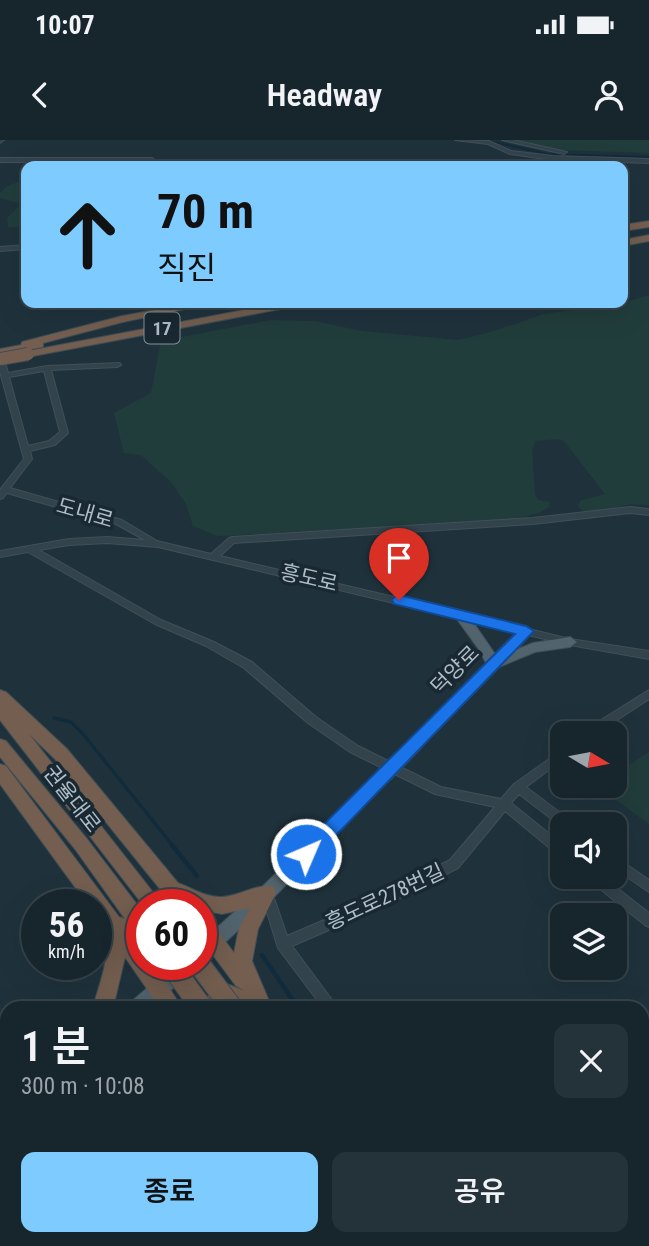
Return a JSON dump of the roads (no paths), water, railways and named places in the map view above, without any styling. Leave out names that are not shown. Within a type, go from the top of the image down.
[{"type":"highway","points":[[628,230],[649,227]]},
{"type":"highway","points":[[628,242],[649,238]]},
{"type":"highway","points":[[26,349],[122,319],[182,308]]},
{"type":"highway","name":"17","points":[[0,359],[26,349],[222,308]]},
{"type":"highway","name":"17","points":[[0,351],[26,349],[267,308]]},
{"type":"highway","points":[[0,696],[61,754],[166,889]]},
{"type":"highway","name":"권율대로","points":[[0,708],[143,889]]},
{"type":"highway","name":"권율대로","points":[[0,745],[81,844],[126,905]]},
{"type":"highway","points":[[0,771],[87,889]]},
{"type":"highway","points":[[217,906],[234,906],[267,893]]},
{"type":"highway","points":[[259,1001],[242,961],[249,928],[267,893]]},
{"type":"highway","points":[[112,922],[126,942]]},
{"type":"highway","points":[[112,933],[116,954],[112,971]]},
{"type":"highway","points":[[217,957],[257,1001]]},
{"type":"highway","points":[[105,1001],[110,980]]},
{"type":"highway","points":[[154,980],[168,1001]]},
{"type":"highway","points":[[182,980],[197,1001]]},
{"type":"highway","points":[[211,980],[227,1001]]},
{"type":"highway","points":[[216,1001],[227,993],[247,1001]]},
{"type":"main road","points":[[461,615],[477,635],[493,664],[533,648],[570,642]]},
{"type":"main road","name":"덕양로","points":[[267,893],[526,631]]},
{"type":"main road","points":[[217,939],[267,893]]},
{"type":"main road","points":[[145,1001],[170,980]]},
{"type":"street","points":[[458,140],[489,143],[510,152],[553,158],[649,161]]},
{"type":"street","points":[[505,140],[558,152],[649,155]]},
{"type":"street","points":[[0,160],[152,160]]},
{"type":"street","points":[[0,249],[21,247]]},
{"type":"street","points":[[0,359],[26,449],[52,443],[64,433],[47,369]]},
{"type":"street","points":[[5,376],[47,369],[117,365]]},
{"type":"street","name":"도내로","points":[[26,449],[28,459],[3,493],[119,522],[158,544]]},
{"type":"street","name":"흥도로","points":[[214,556],[232,540],[533,522],[630,510],[649,512]]},
{"type":"street","name":"흥도로","points":[[0,554],[69,542],[107,540],[158,544],[570,642],[649,655]]},
{"type":"street","points":[[30,549],[158,622],[210,644],[248,665],[313,720],[364,755],[439,791],[504,804],[550,841]]},
{"type":"street","points":[[399,600],[400,565]]},
{"type":"street","points":[[607,721],[649,694]]},
{"type":"street","name":"흥도로278번길","points":[[283,944],[382,901],[454,864],[518,787],[550,763]]},
{"type":"street","points":[[518,787],[551,812]]},
{"type":"street","points":[[627,871],[649,887]]},
{"type":"street","points":[[609,889],[649,921]]},
{"type":"street","points":[[267,893],[283,944],[326,1001]]},
{"type":"waterway","points":[[486,140],[547,154],[649,157]]},
{"type":"waterway","points":[[54,718],[71,722],[83,734],[174,847]]},
{"type":"waterway","points":[[172,845],[197,876]]},
{"type":"waterway","points":[[262,955],[293,1001]]}]
